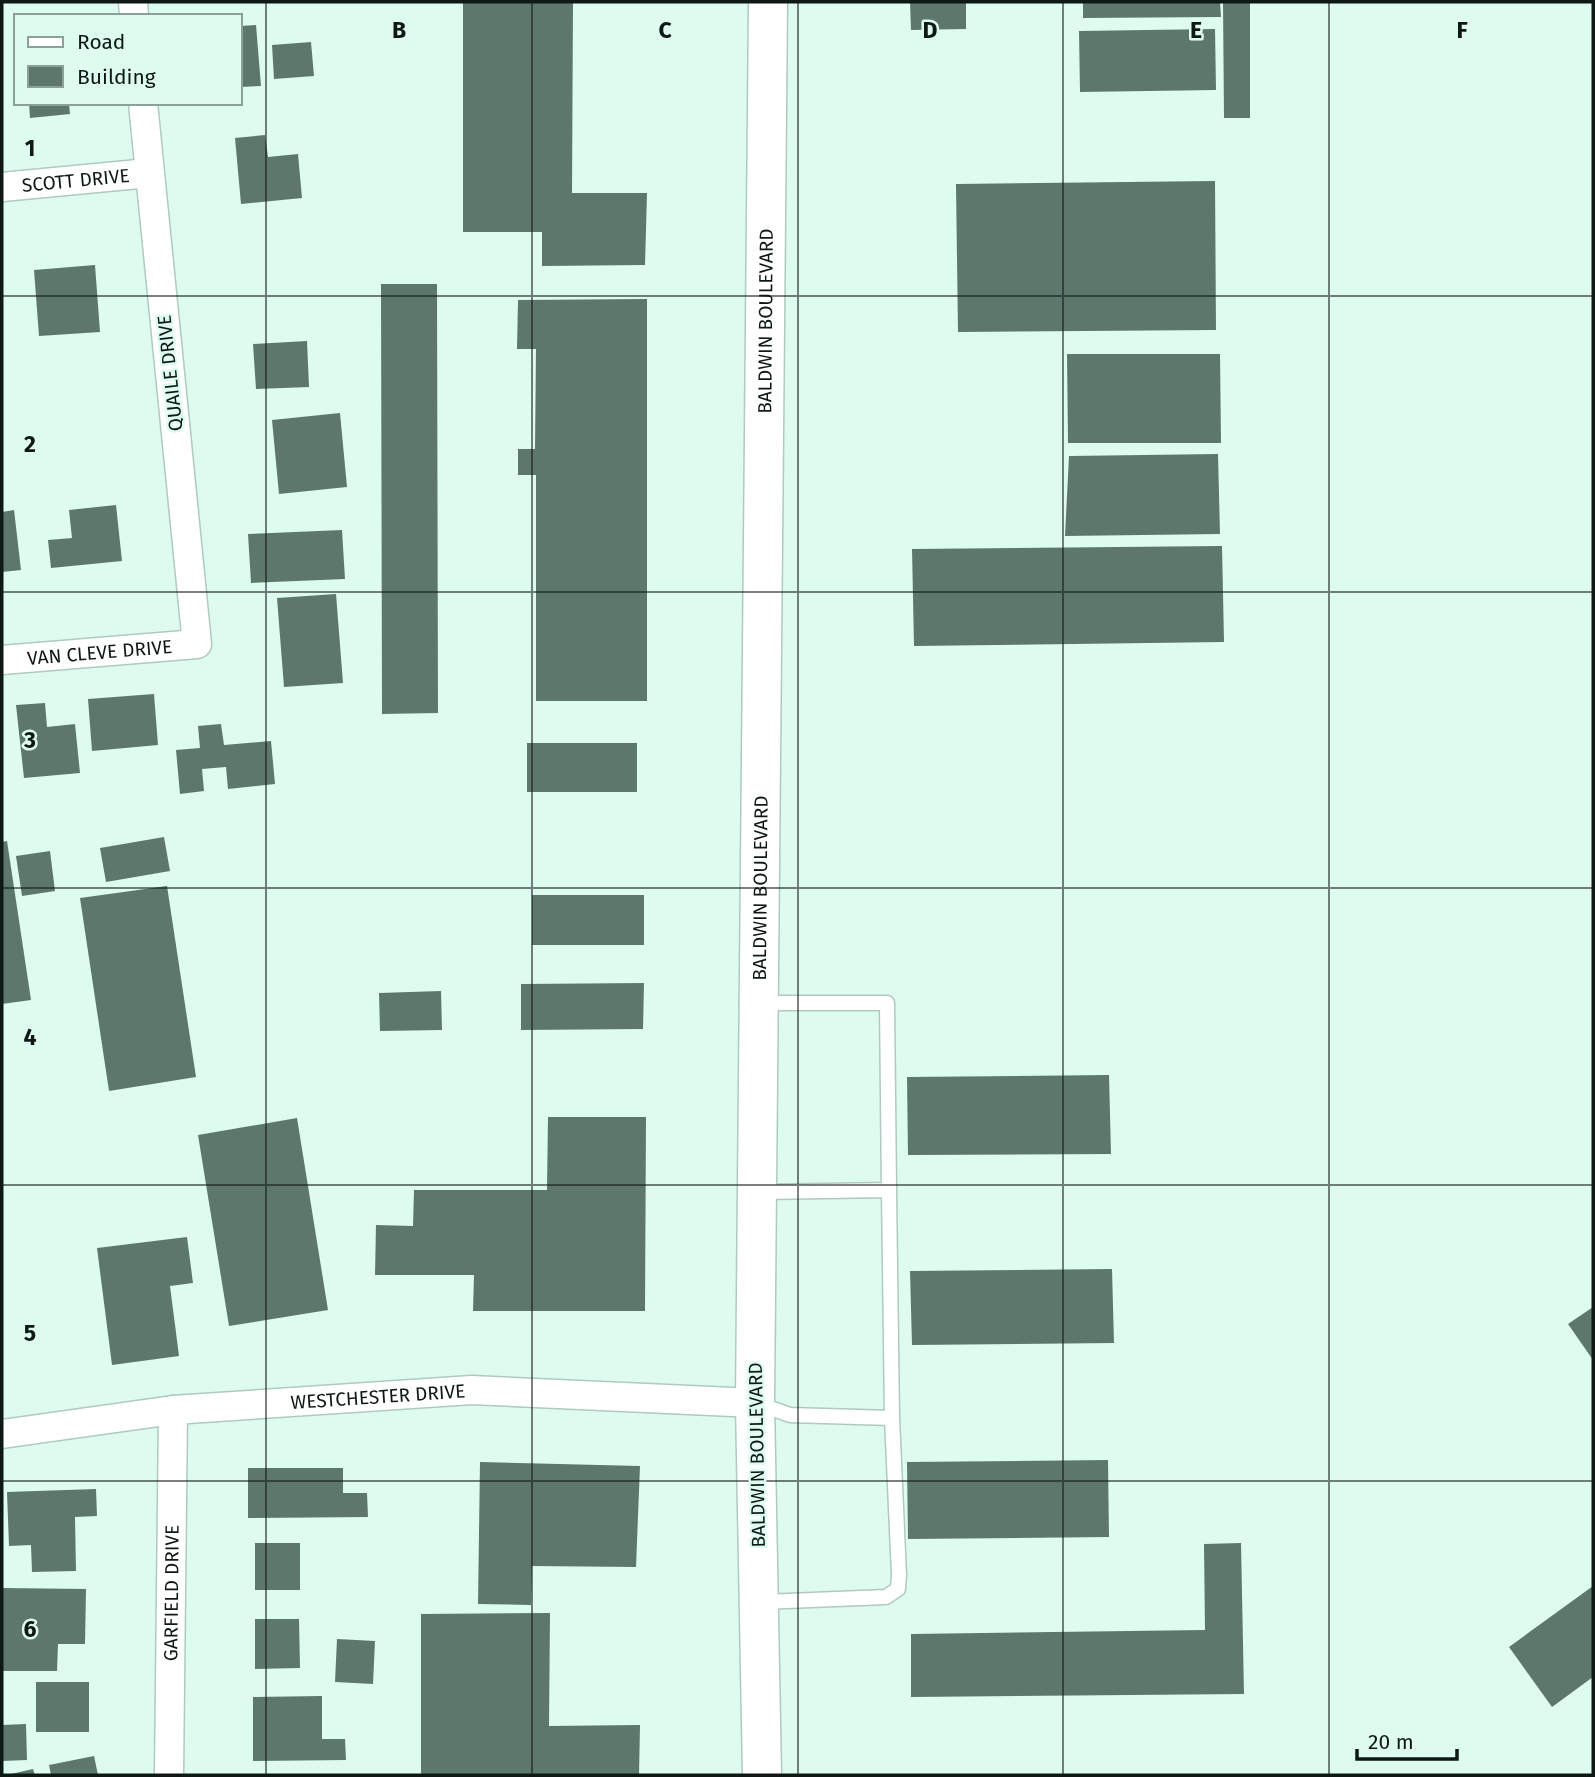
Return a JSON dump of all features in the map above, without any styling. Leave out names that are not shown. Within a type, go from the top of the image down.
[{"type":"main road","name":"BALDWIN BOULEVARD","points":[[762,1775],[755,1403],[768,2]]},
{"type":"street","name":"QUAILE DRIVE","points":[[143,105],[197,644]]},
{"type":"street","name":"SCOTT DRIVE","points":[[2,187],[149,173]]},
{"type":"street","name":"VAN CLEVE DRIVE","points":[[2,660],[197,644]]},
{"type":"street","name":"WESTCHESTER DRIVE","points":[[2,1434],[173,1410],[472,1390],[755,1403]]},
{"type":"street","name":"GARFIELD DRIVE","points":[[169,1775],[173,1410]]},
{"type":"lane","points":[[759,1003],[887,1003],[892,1418],[899,1574],[898,1589],[886,1597],[759,1602]]},
{"type":"lane","points":[[758,1192],[889,1190]]},
{"type":"lane","points":[[755,1403],[790,1415],[892,1418]]},
{"type":"building","points":[[463,2],[573,2],[572,193],[647,193],[645,265],[542,266],[542,232],[463,232]]},
{"type":"building","points":[[910,2],[966,2],[966,29],[911,30]]},
{"type":"building","points":[[1083,2],[1220,2],[1221,17],[1083,18]]},
{"type":"building","points":[[1223,2],[1250,2],[1250,118],[1224,118]]},
{"type":"building","points":[[256,25],[261,86],[242,87],[242,26]]},
{"type":"building","points":[[1215,29],[1216,90],[1080,92],[1079,31]]},
{"type":"building","points":[[311,42],[314,76],[274,79],[272,45]]},
{"type":"building","points":[[29,105],[69,105],[70,114],[30,118]]},
{"type":"building","points":[[265,135],[268,157],[298,154],[302,198],[241,204],[235,138]]},
{"type":"building","points":[[1215,181],[1216,330],[958,332],[956,184]]},
{"type":"building","points":[[95,265],[100,332],[39,336],[34,270]]},
{"type":"building","points":[[381,284],[437,284],[438,713],[382,714]]},
{"type":"building","points":[[647,299],[647,701],[536,701],[536,475],[518,475],[518,449],[535,449],[536,349],[517,349],[518,300]]},
{"type":"building","points":[[307,341],[309,387],[256,389],[253,344]]},
{"type":"building","points":[[1067,354],[1220,354],[1221,443],[1068,443]]},
{"type":"building","points":[[340,413],[347,487],[279,494],[272,420]]},
{"type":"building","points":[[1218,454],[1220,534],[1065,536],[1069,456]]},
{"type":"building","points":[[116,505],[122,561],[51,568],[48,540],[72,538],[69,510]]},
{"type":"building","points":[[14,510],[21,570],[2,572],[2,512]]},
{"type":"building","points":[[342,530],[345,579],[251,583],[248,534]]},
{"type":"building","points":[[1222,546],[1224,642],[914,646],[912,549]]},
{"type":"building","points":[[336,594],[343,683],[284,687],[277,598]]},
{"type":"building","points":[[154,694],[158,745],[92,751],[88,699]]},
{"type":"building","points":[[45,703],[47,727],[75,724],[80,773],[24,778],[16,705]]},
{"type":"building","points":[[221,724],[224,745],[271,741],[275,784],[228,789],[226,767],[202,769],[204,791],[180,794],[176,750],[200,748],[198,726]]},
{"type":"building","points":[[527,743],[637,743],[637,792],[527,792]]},
{"type":"building","points":[[164,837],[170,871],[106,882],[100,848]]},
{"type":"building","points":[[7,841],[31,1000],[2,1004],[2,842]]},
{"type":"building","points":[[50,851],[55,891],[22,896],[16,856]]},
{"type":"building","points":[[167,886],[196,1077],[109,1091],[80,898]]},
{"type":"building","points":[[532,895],[644,895],[644,945],[532,945]]},
{"type":"building","points":[[644,983],[643,1029],[521,1030],[521,984]]},
{"type":"building","points":[[441,991],[442,1030],[380,1031],[379,993]]},
{"type":"building","points":[[1109,1075],[1111,1154],[908,1155],[907,1077]]},
{"type":"building","points":[[548,1117],[646,1117],[645,1311],[473,1311],[474,1275],[375,1275],[376,1225],[413,1226],[414,1190],[547,1190]]},
{"type":"building","points":[[297,1118],[328,1310],[229,1326],[198,1135]]},
{"type":"building","points":[[187,1237],[193,1283],[170,1286],[179,1356],[112,1365],[97,1248]]},
{"type":"building","points":[[1112,1269],[1114,1343],[912,1345],[910,1271]]},
{"type":"building","points":[[1593,1307],[1593,1360],[1568,1324]]},
{"type":"building","points":[[1108,1460],[1109,1537],[908,1539],[907,1462]]},
{"type":"building","points":[[480,1462],[640,1466],[636,1567],[532,1566],[531,1605],[478,1604]]},
{"type":"building","points":[[248,1468],[343,1468],[343,1493],[367,1493],[368,1517],[248,1518]]},
{"type":"building","points":[[96,1489],[97,1516],[75,1517],[76,1571],[32,1572],[31,1545],[9,1546],[7,1492]]},
{"type":"building","points":[[255,1543],[300,1543],[300,1590],[255,1590]]},
{"type":"building","points":[[1241,1543],[1244,1694],[911,1697],[911,1634],[1205,1630],[1204,1544]]},
{"type":"building","points":[[1593,1586],[1593,1677],[1552,1707],[1509,1647]]},
{"type":"building","points":[[2,1588],[86,1589],[85,1644],[58,1644],[57,1671],[2,1671]]},
{"type":"building","points":[[550,1613],[549,1726],[640,1725],[639,1775],[421,1775],[421,1614]]},
{"type":"building","points":[[255,1619],[299,1619],[300,1668],[255,1669]]},
{"type":"building","points":[[337,1639],[375,1641],[373,1684],[335,1682]]},
{"type":"building","points":[[36,1682],[89,1682],[89,1732],[36,1732]]},
{"type":"building","points":[[322,1696],[322,1739],[345,1739],[346,1760],[253,1761],[253,1697]]},
{"type":"building","points":[[26,1724],[27,1760],[2,1761],[2,1725]]},
{"type":"building","points":[[94,1756],[98,1775],[51,1775],[49,1765]]},
{"type":"building","points":[[33,1769],[35,1775],[11,1775],[11,1774]]}]
